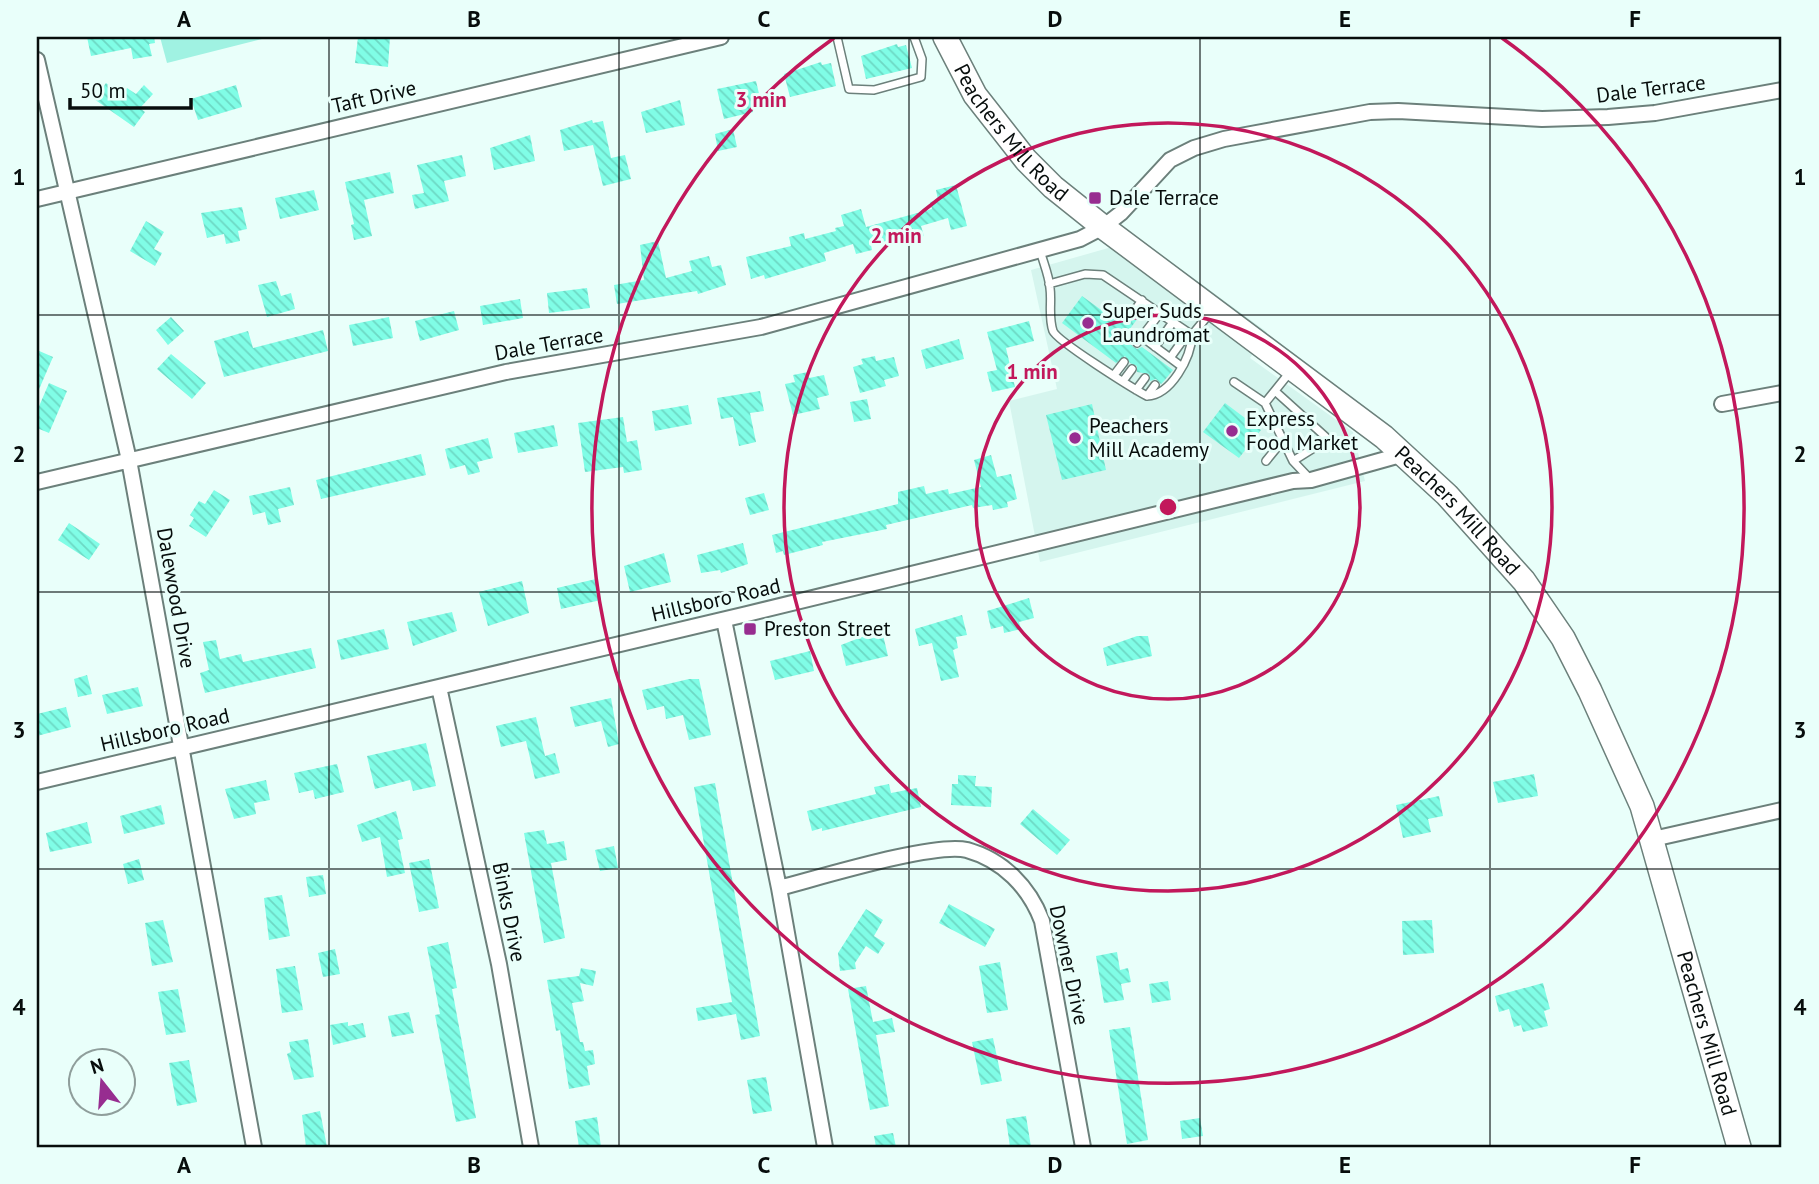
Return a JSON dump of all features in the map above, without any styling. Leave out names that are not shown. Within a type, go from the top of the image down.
[{"type":"main road","name":"Peachers Mill Road","points":[[945,37],[975,94],[1017,150],[1053,187],[1103,228],[1404,454],[1447,495],[1524,581],[1563,638],[1623,760],[1653,839],[1739,1147]]},
{"type":"street","name":"Taft Drive","points":[[37,199],[721,37]]},
{"type":"street","name":"Dalewood Drive","points":[[37,60],[129,460],[254,1147]]},
{"type":"street","name":"Dale Terrace","points":[[37,482],[493,375],[761,327],[1080,239],[1103,228],[1170,160],[1194,148],[1224,139],[1370,113],[1398,111],[1542,119],[1608,117],[1655,113],[1782,90]]},
{"type":"street","points":[[1722,404],[1782,393]]},
{"type":"street","name":"Hillsboro Road","points":[[37,782],[724,620],[1293,481],[1311,480],[1404,454]]},
{"type":"street","points":[[724,620],[779,888],[825,1147]]},
{"type":"street","name":"Binks Drive","points":[[439,687],[496,950],[531,1147]]},
{"type":"street","points":[[1653,839],[1782,810]]},
{"type":"street","name":"Downer Drive","points":[[779,888],[946,849],[965,849],[983,856],[1011,874],[1027,890],[1042,920],[1083,1147]]},
{"type":"lane","points":[[838,37],[849,89],[874,90],[921,77],[922,59],[914,37]]},
{"type":"lane","points":[[1040,250],[1049,284],[1048,305],[1054,334],[1074,351],[1096,362],[1147,397],[1161,394],[1192,349],[1190,334],[1114,280],[1094,273],[1049,284]]},
{"type":"lane","points":[[1132,314],[1142,300]]},
{"type":"lane","points":[[1167,359],[1212,309]]},
{"type":"lane","points":[[1160,313],[1139,340],[1181,366]]},
{"type":"lane","points":[[1151,347],[1173,322]]},
{"type":"lane","points":[[1096,362],[1103,353]]},
{"type":"lane","points":[[1114,375],[1124,362]]},
{"type":"lane","points":[[1123,381],[1132,369]]},
{"type":"lane","points":[[1265,403],[1293,369]]},
{"type":"lane","points":[[1136,390],[1145,377]]},
{"type":"lane","points":[[1234,382],[1265,403],[1293,461],[1311,480]]},
{"type":"lane","points":[[1147,397],[1155,385]]},
{"type":"lane","points":[[1275,391],[1328,439],[1293,461]]},
{"type":"lane","points":[[1266,461],[1283,440]]},
{"type":"shaded area","points":[[1140,239],[1267,332],[1250,358],[1353,432],[1365,481],[1040,562],[1009,401],[1057,389],[1031,270]]},
{"type":"green space","points":[[160,37],[270,37],[167,63]]},
{"type":"building","points":[[87,37],[154,37],[155,43],[149,44],[152,56],[133,59],[131,48],[91,56]]},
{"type":"building","points":[[358,37],[390,37],[388,67],[355,63]]},
{"type":"building","points":[[897,44],[898,47],[906,45],[912,68],[866,79],[861,56]]},
{"type":"building","points":[[821,62],[822,65],[831,63],[836,86],[790,97],[784,74]]},
{"type":"building","points":[[756,81],[761,102],[751,104],[753,112],[724,119],[717,89]]},
{"type":"building","points":[[106,83],[122,95],[127,88],[136,94],[144,85],[153,94],[140,108],[145,112],[134,127],[94,99]]},
{"type":"building","points":[[236,85],[242,107],[198,120],[191,99]]},
{"type":"building","points":[[680,100],[685,125],[646,133],[641,112]]},
{"type":"building","points":[[592,120],[593,123],[603,121],[611,158],[625,155],[631,179],[603,186],[593,145],[564,151],[560,130]]},
{"type":"building","points":[[733,129],[737,147],[718,151],[715,134]]},
{"type":"building","points":[[530,135],[535,161],[494,170],[490,148]]},
{"type":"building","points":[[462,155],[466,176],[444,181],[449,201],[415,209],[412,195],[424,193],[417,165]]},
{"type":"building","points":[[390,172],[394,193],[364,200],[372,236],[354,240],[351,225],[354,224],[345,182]]},
{"type":"building","points":[[956,185],[967,226],[951,230],[948,218],[921,226],[924,236],[907,241],[901,237],[871,245],[872,250],[856,254],[853,244],[824,253],[826,261],[765,279],[764,275],[751,279],[746,257],[791,246],[789,237],[804,233],[805,239],[836,231],[835,228],[844,226],[841,215],[861,209],[866,227],[932,209],[930,202],[938,200],[936,190]]},
{"type":"building","points":[[314,190],[319,210],[280,219],[275,198]]},
{"type":"building","points":[[242,207],[247,229],[238,231],[240,241],[226,244],[224,234],[207,238],[201,213]]},
{"type":"building","points":[[146,221],[164,232],[154,249],[162,253],[155,266],[130,251]]},
{"type":"building","points":[[658,241],[666,278],[692,271],[689,261],[709,256],[712,267],[721,265],[726,285],[698,294],[697,291],[617,304],[614,285],[644,280],[640,245]]},
{"type":"building","points":[[276,281],[281,296],[291,293],[295,309],[267,317],[258,285]]},
{"type":"building","points":[[587,288],[590,308],[549,313],[547,293]]},
{"type":"building","points":[[1082,296],[1115,320],[1124,308],[1128,319],[1138,318],[1129,330],[1135,335],[1132,346],[1137,349],[1142,347],[1173,370],[1161,384],[1156,379],[1150,381],[1149,374],[1137,372],[1137,366],[1130,363],[1125,356],[1116,363],[1062,323]]},
{"type":"building","points":[[520,299],[523,318],[483,325],[480,306]]},
{"type":"building","points":[[454,311],[459,330],[420,341],[415,321]]},
{"type":"building","points":[[171,317],[184,331],[168,345],[156,330]]},
{"type":"building","points":[[389,317],[393,338],[353,346],[349,325]]},
{"type":"building","points":[[1029,321],[1034,341],[1006,348],[1015,387],[992,392],[987,372],[997,370],[987,332]]},
{"type":"building","points":[[323,330],[328,351],[224,377],[214,341],[248,331],[253,348]]},
{"type":"building","points":[[959,339],[964,359],[926,369],[921,350]]},
{"type":"building","points":[[37,350],[53,357],[37,394]]},
{"type":"building","points":[[171,354],[206,383],[192,399],[157,369]]},
{"type":"building","points":[[875,356],[876,361],[894,357],[899,376],[884,380],[886,386],[860,393],[853,367],[863,364],[861,359]]},
{"type":"building","points":[[808,372],[809,378],[824,375],[829,395],[817,398],[820,409],[793,415],[785,384],[795,382],[793,375]]},
{"type":"building","points":[[49,383],[67,391],[49,433],[37,428],[37,411]]},
{"type":"building","points":[[760,391],[764,411],[750,413],[756,442],[739,446],[733,417],[721,419],[717,398]]},
{"type":"building","points":[[867,399],[871,419],[854,422],[850,402]]},
{"type":"building","name":"Express Food Market","points":[[1225,403],[1261,430],[1239,458],[1203,432]]},
{"type":"building","name":"Peachers Mill Academy","points":[[1092,404],[1106,470],[1062,480],[1046,415]]},
{"type":"building","points":[[688,405],[692,424],[655,431],[652,411]]},
{"type":"building","points":[[623,417],[627,442],[637,440],[642,470],[624,473],[623,467],[585,472],[578,423]]},
{"type":"building","points":[[554,425],[558,446],[518,453],[514,433]]},
{"type":"building","points":[[488,438],[493,458],[477,462],[480,472],[468,475],[465,465],[450,469],[445,449]]},
{"type":"building","points":[[421,454],[426,475],[321,499],[316,480]]},
{"type":"building","points":[[991,455],[997,477],[1011,474],[1017,499],[1007,502],[1008,507],[993,510],[992,505],[973,508],[972,505],[886,525],[887,529],[822,542],[823,545],[784,555],[783,551],[776,553],[772,535],[898,504],[898,492],[924,486],[926,494],[948,489],[949,494],[981,487],[974,460]]},
{"type":"building","points":[[290,487],[294,505],[278,509],[281,522],[268,525],[265,512],[253,515],[249,496]]},
{"type":"building","points":[[214,490],[230,500],[206,537],[189,526],[194,518],[190,515],[199,501],[205,504]]},
{"type":"building","points":[[764,493],[769,510],[750,515],[745,498]]},
{"type":"building","points":[[69,523],[100,544],[89,560],[58,540]]},
{"type":"building","points":[[743,543],[748,564],[721,573],[720,570],[701,573],[697,555]]},
{"type":"building","points":[[664,553],[671,582],[630,592],[624,566]]},
{"type":"building","points":[[596,579],[601,600],[561,609],[557,588]]},
{"type":"building","points":[[522,581],[529,613],[488,626],[479,592]]},
{"type":"building","points":[[1029,598],[1034,618],[1019,622],[1021,629],[1004,633],[1003,626],[991,629],[987,611]]},
{"type":"building","points":[[452,612],[457,631],[413,646],[407,622]]},
{"type":"building","points":[[962,615],[967,635],[956,637],[958,648],[953,650],[959,677],[941,681],[932,643],[919,646],[915,629]]},
{"type":"building","points":[[384,629],[389,649],[341,660],[337,640]]},
{"type":"building","points":[[867,635],[868,639],[883,635],[888,656],[846,666],[841,645]]},
{"type":"building","points":[[1137,636],[1148,636],[1152,656],[1107,666],[1103,648]]},
{"type":"building","points":[[216,640],[220,659],[241,654],[243,662],[311,648],[316,668],[205,693],[200,673],[209,670],[203,642]]},
{"type":"building","points":[[810,651],[814,671],[775,680],[770,661]]},
{"type":"building","points":[[87,675],[92,694],[78,697],[74,679]]},
{"type":"building","points":[[699,679],[711,735],[689,740],[683,715],[666,719],[664,706],[647,710],[642,690]]},
{"type":"building","points":[[138,687],[143,706],[107,714],[102,695]]},
{"type":"building","points":[[611,698],[619,744],[608,747],[601,721],[575,727],[570,707]]},
{"type":"building","points":[[66,707],[71,727],[37,736],[37,714]]},
{"type":"building","points":[[536,717],[545,756],[555,753],[560,773],[535,779],[526,741],[501,747],[496,726]]},
{"type":"building","points":[[426,743],[436,786],[413,791],[410,780],[375,789],[367,756]]},
{"type":"building","points":[[337,764],[344,792],[315,799],[313,790],[299,793],[294,773]]},
{"type":"building","points":[[1534,774],[1538,796],[1498,803],[1493,782]]},
{"type":"building","points":[[958,775],[976,776],[975,786],[992,787],[991,807],[951,805],[952,784],[958,784]]},
{"type":"building","points":[[266,780],[270,800],[254,803],[256,814],[234,819],[225,789]]},
{"type":"building","points":[[715,783],[760,1036],[741,1040],[736,1014],[698,1021],[696,1008],[732,1002],[694,787]]},
{"type":"building","points":[[889,784],[891,793],[917,788],[921,807],[822,831],[822,828],[812,831],[807,811],[876,794],[874,787]]},
{"type":"building","points":[[1439,796],[1443,816],[1428,819],[1431,832],[1403,838],[1396,805]]},
{"type":"building","points":[[161,805],[165,824],[124,834],[120,816]]},
{"type":"building","points":[[1033,809],[1070,840],[1057,855],[1020,824]]},
{"type":"building","points":[[396,811],[403,839],[398,840],[405,873],[387,877],[380,837],[362,842],[357,825]]},
{"type":"building","points":[[87,822],[92,843],[50,852],[46,833]]},
{"type":"building","points":[[544,830],[547,844],[564,841],[567,860],[551,863],[565,938],[544,943],[524,833]]},
{"type":"building","points":[[614,846],[618,868],[600,871],[595,850]]},
{"type":"building","points":[[139,859],[144,880],[128,884],[123,864]]},
{"type":"building","points":[[429,859],[439,908],[419,912],[409,863]]},
{"type":"building","points":[[323,875],[326,894],[309,897],[306,877]]},
{"type":"building","points":[[282,895],[290,936],[269,940],[264,898]]},
{"type":"building","points":[[949,904],[995,929],[985,947],[939,923]]},
{"type":"building","points":[[866,909],[883,920],[874,936],[885,943],[878,954],[866,946],[855,963],[856,969],[840,971],[838,953]]},
{"type":"building","points":[[163,920],[173,962],[152,966],[145,923]]},
{"type":"building","points":[[1432,920],[1434,953],[1403,955],[1402,921]]},
{"type":"building","points":[[448,942],[457,988],[452,989],[476,1118],[456,1122],[435,1015],[440,1014],[427,947]]},
{"type":"building","points":[[335,949],[340,974],[323,977],[318,953]]},
{"type":"building","points":[[1117,952],[1120,970],[1128,968],[1131,982],[1121,984],[1124,1000],[1104,1003],[1096,956]]},
{"type":"building","points":[[1000,962],[1008,1010],[987,1013],[979,966]]},
{"type":"building","points":[[295,966],[303,1010],[282,1013],[276,969]]},
{"type":"building","points":[[581,968],[596,971],[593,986],[580,983],[584,1001],[572,1003],[580,1042],[583,1042],[585,1051],[593,1050],[595,1064],[587,1066],[590,1085],[569,1089],[560,1030],[556,1031],[547,980],[579,976]]},
{"type":"building","points":[[1168,981],[1171,1000],[1152,1003],[1149,984]]},
{"type":"building","points":[[1543,983],[1550,1009],[1544,1011],[1548,1026],[1523,1032],[1521,1025],[1514,1027],[1509,1009],[1499,1012],[1495,996]]},
{"type":"building","points":[[866,986],[873,1022],[892,1018],[895,1032],[876,1035],[889,1106],[870,1110],[848,989]]},
{"type":"building","points":[[178,989],[186,1032],[166,1035],[158,992]]},
{"type":"building","points":[[409,1012],[414,1033],[392,1037],[388,1016]]},
{"type":"building","points":[[348,1022],[348,1026],[363,1023],[366,1037],[333,1045],[330,1025]]},
{"type":"building","points":[[1130,1027],[1148,1140],[1127,1144],[1109,1030]]},
{"type":"building","points":[[993,1038],[1002,1081],[981,1085],[972,1042]]},
{"type":"building","points":[[308,1039],[314,1077],[294,1080],[287,1054],[291,1052],[289,1042]]},
{"type":"building","points":[[189,1060],[197,1102],[177,1106],[169,1063]]},
{"type":"building","points":[[766,1077],[772,1111],[753,1114],[747,1080]]},
{"type":"building","points":[[320,1111],[327,1147],[306,1147],[302,1115]]},
{"type":"building","points":[[1026,1116],[1031,1147],[1010,1147],[1006,1119]]},
{"type":"building","points":[[597,1117],[601,1147],[579,1147],[575,1121]]},
{"type":"building","points":[[1200,1118],[1203,1136],[1182,1139],[1180,1121]]},
{"type":"building","points":[[893,1133],[896,1147],[876,1147],[874,1136]]},
{"type":"place","name":"Dale Terrace","points":[[1095,198]]},
{"type":"place","name":"Super Suds Laundromat","points":[[1088,323]]},
{"type":"place","name":"Express Food Market","points":[[1232,431]]},
{"type":"place","name":"Peachers Mill Academy","points":[[1075,438]]},
{"type":"place","name":"Preston Street","points":[[750,629]]}]
